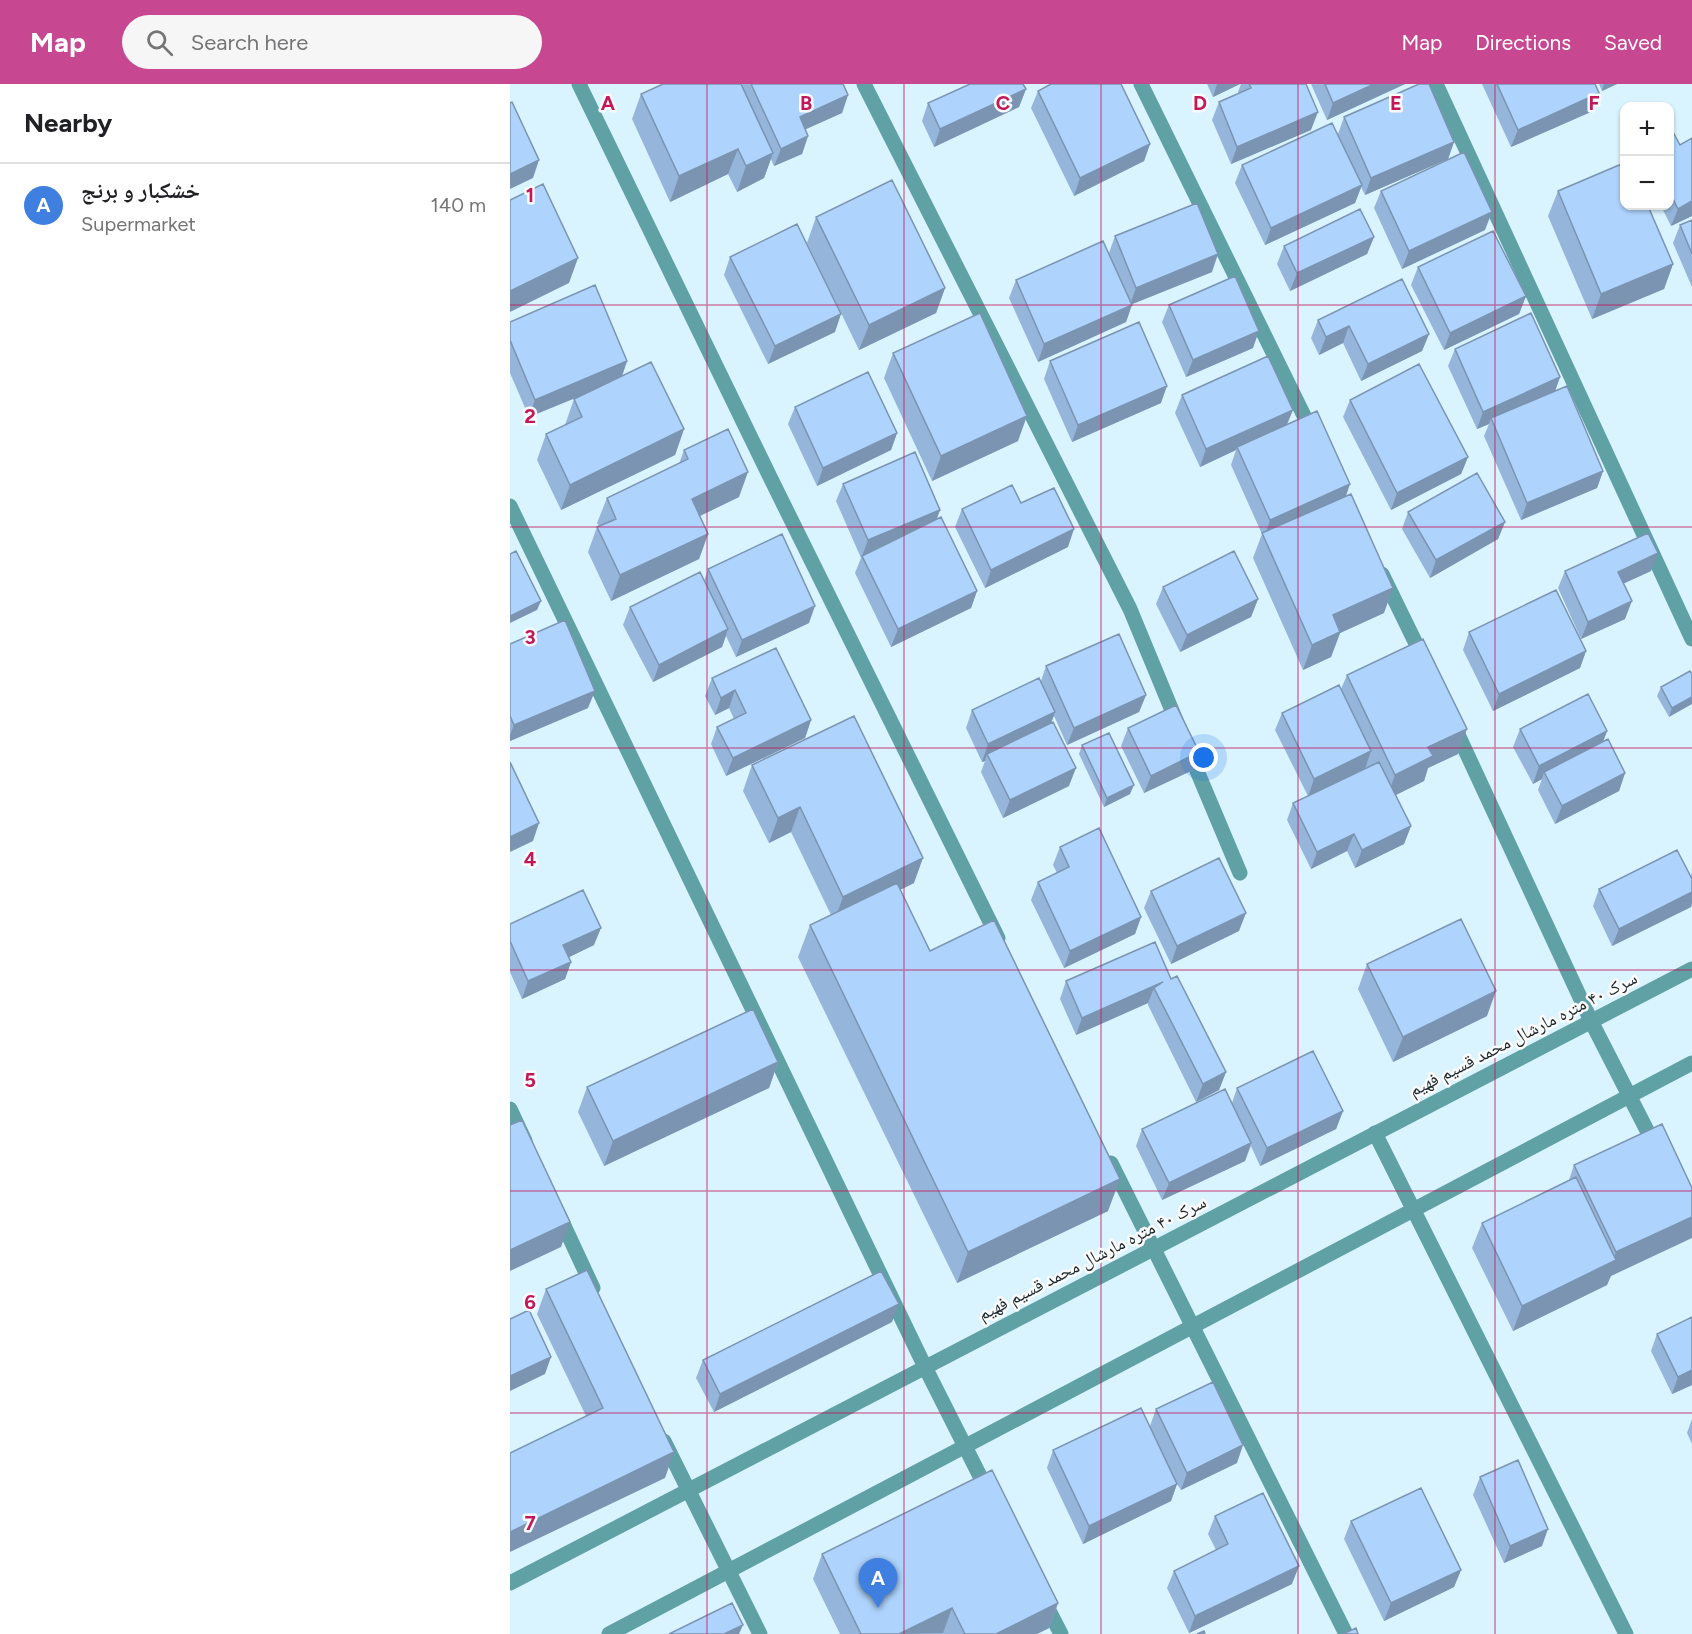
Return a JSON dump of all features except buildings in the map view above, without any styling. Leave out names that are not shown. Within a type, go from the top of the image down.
[{"type":"street","points":[[579,84],[772,481],[1005,950]]},
{"type":"street","points":[[864,84],[1130,609],[1240,873]]},
{"type":"street","points":[[1141,84],[1318,444]]},
{"type":"street","points":[[1436,84],[1692,639]]},
{"type":"street","points":[[510,506],[925,1367],[997,1509]]},
{"type":"street","points":[[1376,561],[1432,678]]},
{"type":"street","points":[[1447,710],[1591,1021],[1661,1157]]},
{"type":"street","name":"سرک ۴۰ متره مارشال محمد قسیم فهیم","points":[[510,1583],[1692,969]]},
{"type":"street","points":[[609,1634],[1692,1063]]},
{"type":"street","points":[[510,1109],[530,1151]]},
{"type":"street","points":[[1375,1133],[1626,1634]]},
{"type":"street","points":[[1106,1153],[1346,1634]]},
{"type":"street","points":[[554,1204],[598,1300]]},
{"type":"street","points":[[657,1427],[760,1634]]},
{"type":"street","points":[[1039,1592],[1061,1634]]},
{"type":"place","name":"خشکبار و برنج","points":[[878,1608]]}]
